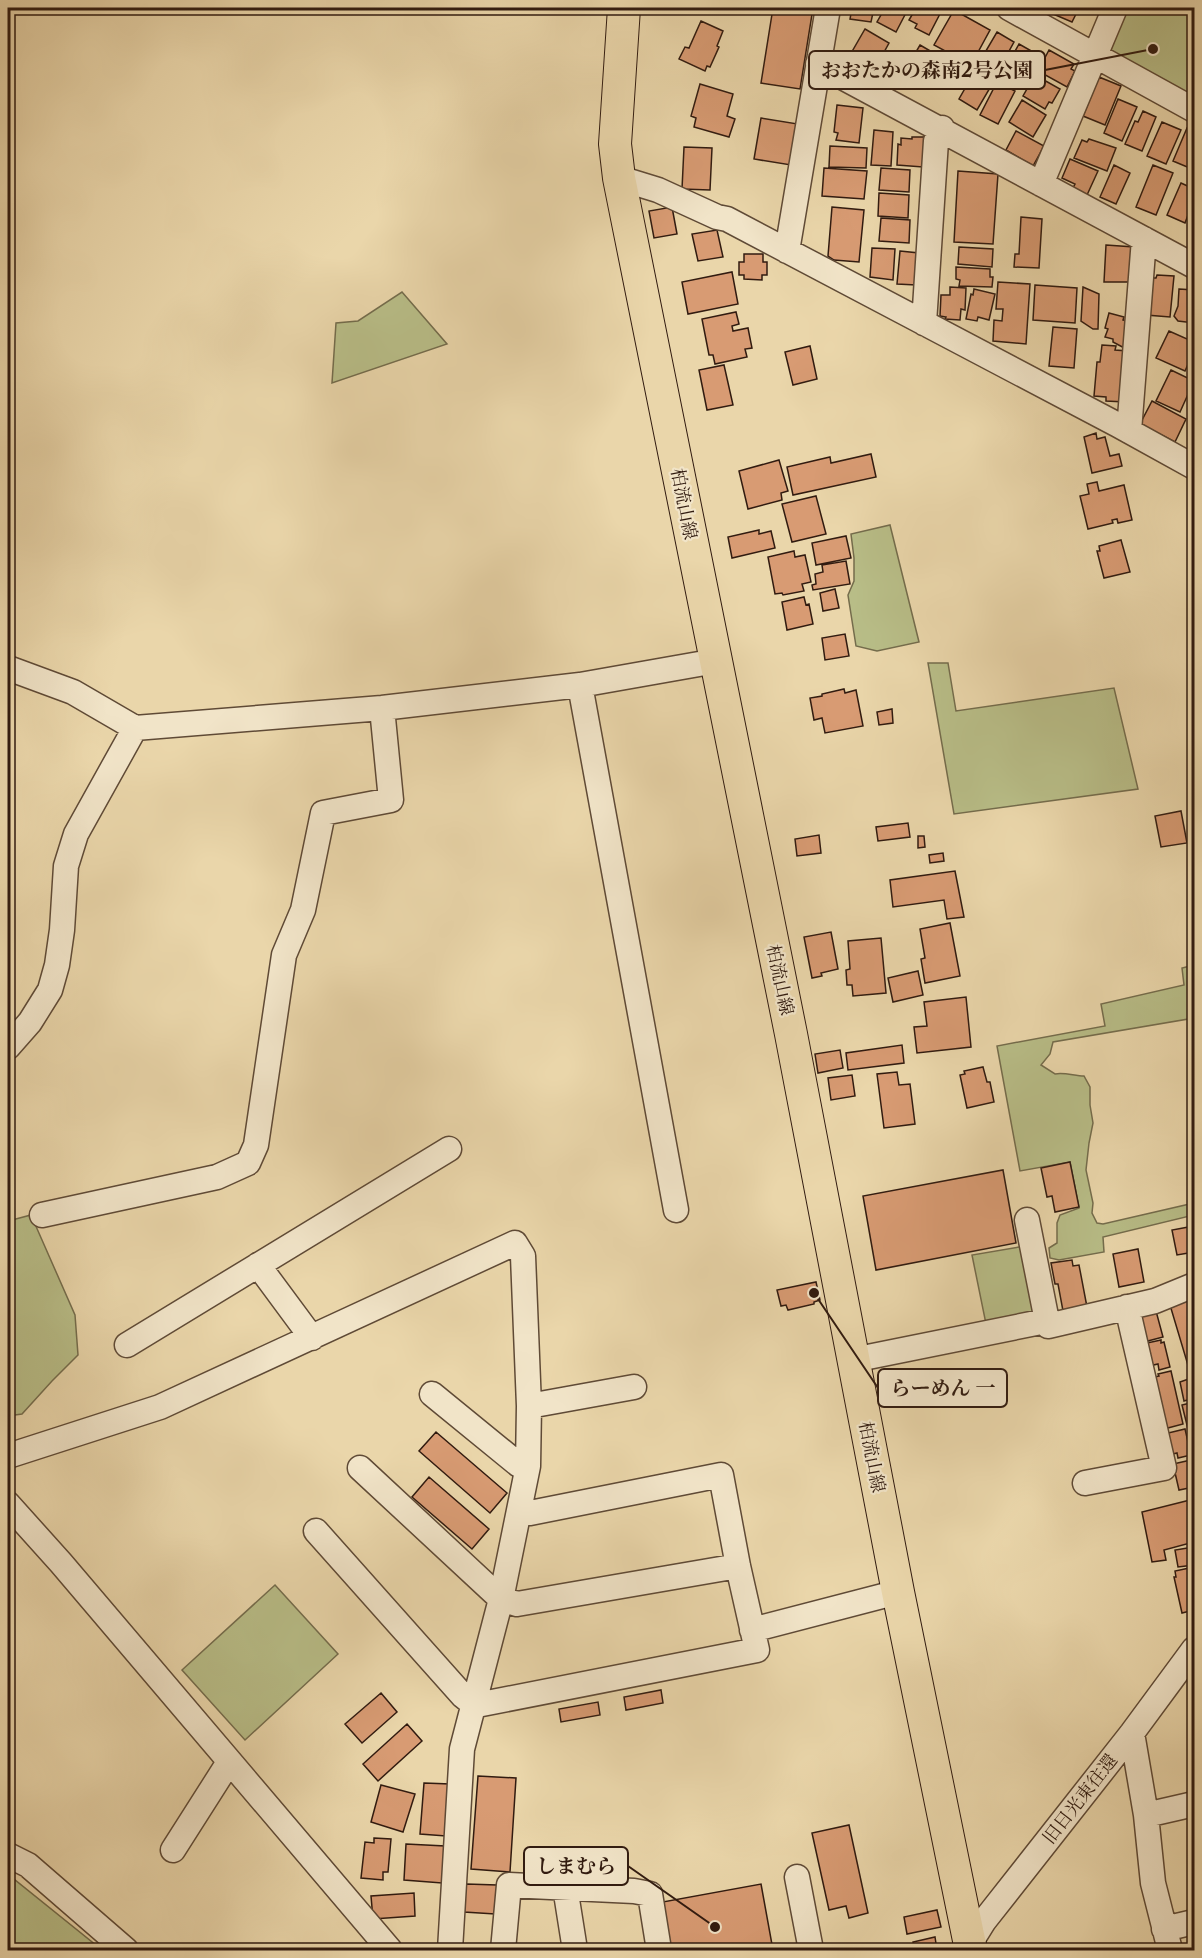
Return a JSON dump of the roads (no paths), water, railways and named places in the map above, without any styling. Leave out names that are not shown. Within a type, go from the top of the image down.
[{"type":"main road","name":"柏流山線","points":[[624,8],[615,144],[620,178],[793,1046],[969,1948]]},
{"type":"street","points":[[787,251],[828,8]]},
{"type":"street","points":[[1009,8],[1194,110]]},
{"type":"street","points":[[1041,184],[1115,8]]},
{"type":"street","points":[[819,63],[1194,266]]},
{"type":"street","points":[[924,323],[936,141],[942,128]]},
{"type":"street","points":[[620,178],[657,190],[717,217],[727,219],[1194,467]]},
{"type":"street","points":[[1129,431],[1144,239]]},
{"type":"street","points":[[8,668],[73,692],[135,728],[382,708],[580,685],[716,661]]},
{"type":"street","points":[[580,685],[676,1210]]},
{"type":"street","points":[[42,1215],[217,1178],[248,1163],[256,1145],[284,956],[303,910],[323,813],[391,800],[382,708]]},
{"type":"street","points":[[8,1047],[30,1022],[50,990],[57,965],[62,930],[66,866],[76,834],[135,728]]},
{"type":"street","points":[[127,1345],[449,1149]]},
{"type":"street","points":[[1027,1220],[1048,1326],[1155,1301],[1194,1285]]},
{"type":"street","points":[[8,1456],[160,1407],[515,1243],[523,1256],[529,1406],[528,1466],[501,1599],[462,1749],[450,1950]]},
{"type":"street","points":[[258,1265],[312,1338]]},
{"type":"street","points":[[1085,1484],[1164,1468],[1127,1307]]},
{"type":"street","points":[[853,1360],[1046,1321]]},
{"type":"street","points":[[529,1406],[634,1387]]},
{"type":"street","points":[[432,1394],[519,1466],[528,1466]]},
{"type":"street","points":[[360,1468],[501,1599],[517,1604],[738,1566]]},
{"type":"street","points":[[316,1531],[463,1696],[473,1704],[757,1650],[721,1475],[530,1514],[520,1511]]},
{"type":"street","points":[[8,1504],[61,1563],[390,1950]]},
{"type":"street","points":[[752,1629],[898,1592]]},
{"type":"street","name":"旧日光東往還","points":[[969,1948],[984,1922],[1132,1733],[1194,1649]]},
{"type":"street","points":[[1132,1733],[1146,1815],[1152,1883],[1167,1940],[1194,1922]]},
{"type":"street","points":[[173,1850],[229,1762]]},
{"type":"street","points":[[1146,1815],[1194,1803]]},
{"type":"street","points":[[8,1855],[28,1865],[126,1950]]},
{"type":"street","points":[[797,1877],[811,1950]]},
{"type":"street","points":[[503,1950],[509,1885],[634,1890],[650,1894],[659,1950]]},
{"type":"street","points":[[565,1887],[575,1950]]},
{"type":"place","name":"おおたかの森南2号公園","points":[[1153,49]]},
{"type":"place","name":"らーめん 一","points":[[814,1293]]},
{"type":"place","name":"しまむら","points":[[715,1927]]}]
